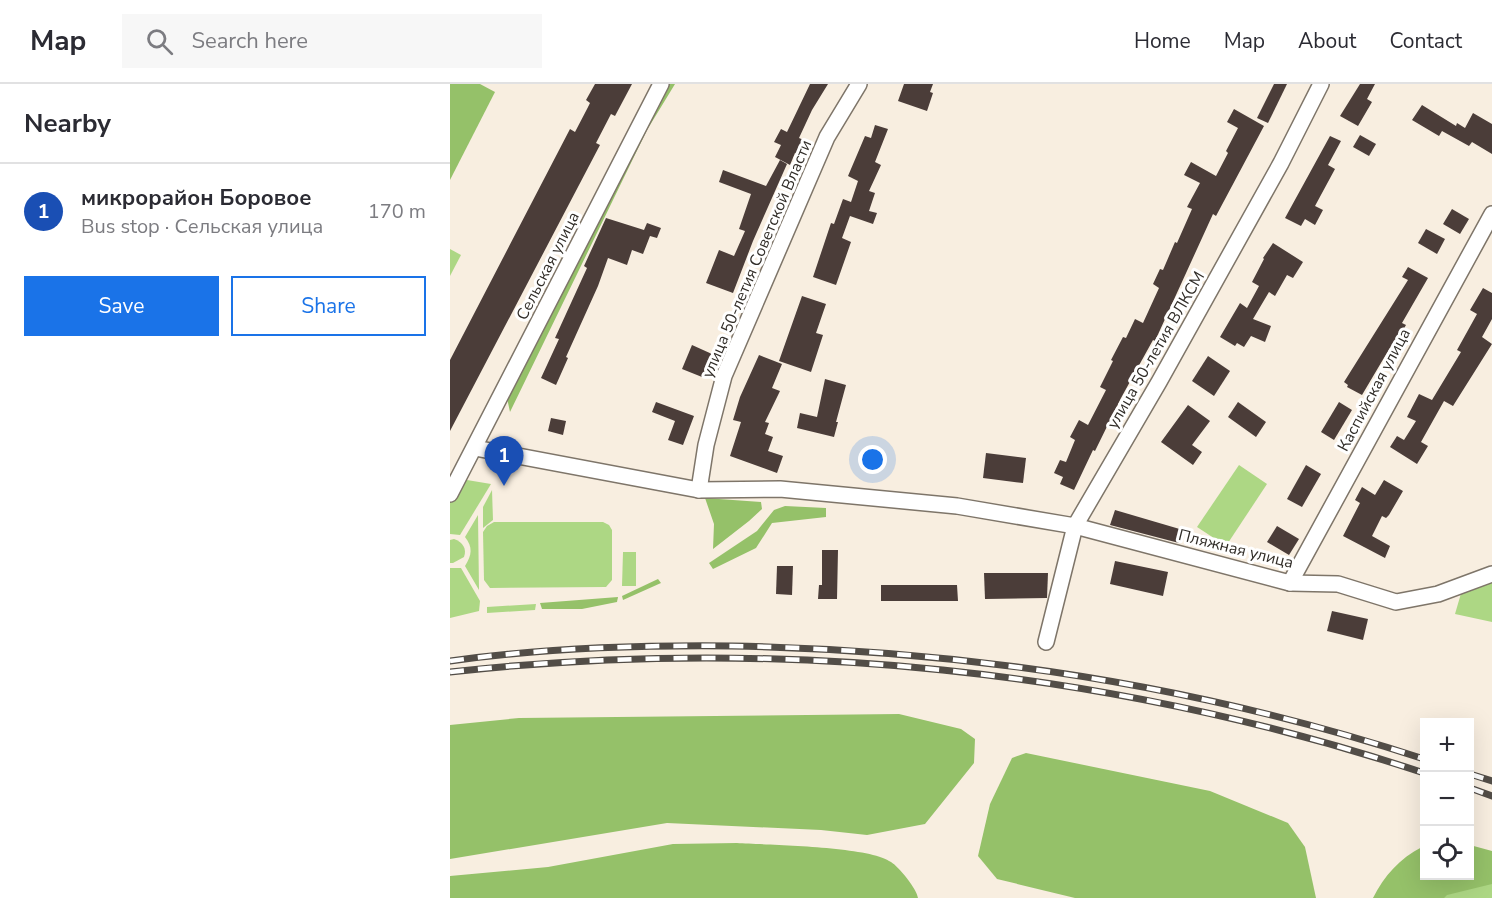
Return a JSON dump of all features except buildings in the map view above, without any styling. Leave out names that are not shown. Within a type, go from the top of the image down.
[{"type":"street","name":"Сельская улица","points":[[450,494],[661,84]]},
{"type":"street","name":"улица 50-летия Советской Власти","points":[[699,490],[706,445],[724,376],[827,137],[859,84]]},
{"type":"street","name":"улица 50-летия ВЛКСМ","points":[[1046,642],[1075,526],[1159,382],[1275,174],[1321,84]]},
{"type":"street","name":"Каспийская улица","points":[[1290,583],[1492,214]]},
{"type":"street","name":"Пляжная улица","points":[[475,448],[699,490],[780,489],[957,506],[1075,526],[1290,583],[1338,584],[1396,602],[1438,594],[1492,574]]},
{"type":"green space","points":[[450,84],[480,84],[495,92],[450,180]]},
{"type":"green space","points":[[661,84],[675,84],[647,130],[510,412],[507,398]]},
{"type":"green space","points":[[450,249],[461,255],[450,276]]},
{"type":"green space","points":[[1239,465],[1267,484],[1226,546],[1197,527]]},
{"type":"green space","points":[[461,479],[491,484],[460,535],[450,534],[450,503]]},
{"type":"green space","points":[[492,490],[493,520],[483,528],[483,507]]},
{"type":"green space","points":[[705,498],[761,502],[762,509],[713,549],[714,524]]},
{"type":"green space","points":[[785,506],[826,508],[826,517],[772,523],[756,548],[713,569],[709,563],[757,531],[774,510]]},
{"type":"green space","points":[[478,515],[479,590],[465,566],[471,551],[465,537]]},
{"type":"green space","points":[[494,522],[603,522],[612,530],[612,580],[606,587],[490,588],[484,580],[483,532]]},
{"type":"green space","points":[[454,539],[462,544],[465,554],[464,557],[450,563],[450,540]]},
{"type":"green space","points":[[623,552],[636,552],[636,586],[622,586]]},
{"type":"green space","points":[[450,568],[461,568],[480,601],[479,611],[450,618]]},
{"type":"green space","points":[[658,579],[661,583],[623,600],[622,596]]},
{"type":"green space","points":[[1492,579],[1492,622],[1455,614],[1462,590]]},
{"type":"green space","points":[[618,597],[617,602],[582,609],[542,609],[540,603]]},
{"type":"green space","points":[[536,604],[535,610],[487,613],[487,607]]},
{"type":"green space","points":[[899,714],[961,729],[975,739],[974,763],[925,824],[867,835],[821,830],[667,823],[450,859],[450,725],[519,718]]},
{"type":"green space","points":[[1026,753],[1210,791],[1288,823],[1305,847],[1316,898],[1075,898],[997,879],[978,856],[990,804],[1012,758]]},
{"type":"green space","points":[[737,843],[841,849],[880,857],[898,868],[911,884],[918,898],[450,898],[450,876],[548,867],[673,844]]},
{"type":"green space","points":[[1474,846],[1492,851],[1492,884],[1447,895],[1444,898],[1373,898],[1393,868],[1420,848],[1420,880],[1474,880]]},
{"type":"green space","points":[[1492,862],[1492,898],[1424,898],[1450,888],[1463,880],[1474,880],[1474,873]]},
{"type":"railway","points":[[450,661],[555,650],[661,646],[820,649],[908,655],[995,664],[1169,692],[1340,733],[1420,758]]},
{"type":"railway","points":[[450,672],[573,662],[697,658],[820,661],[943,670],[1065,686],[1186,708],[1306,737],[1421,772]]},
{"type":"railway","points":[[1474,775],[1492,781]]},
{"type":"railway","points":[[1474,789],[1492,796]]},
{"type":"place","name":"микрорайон Боровое","points":[[504,486]]}]
